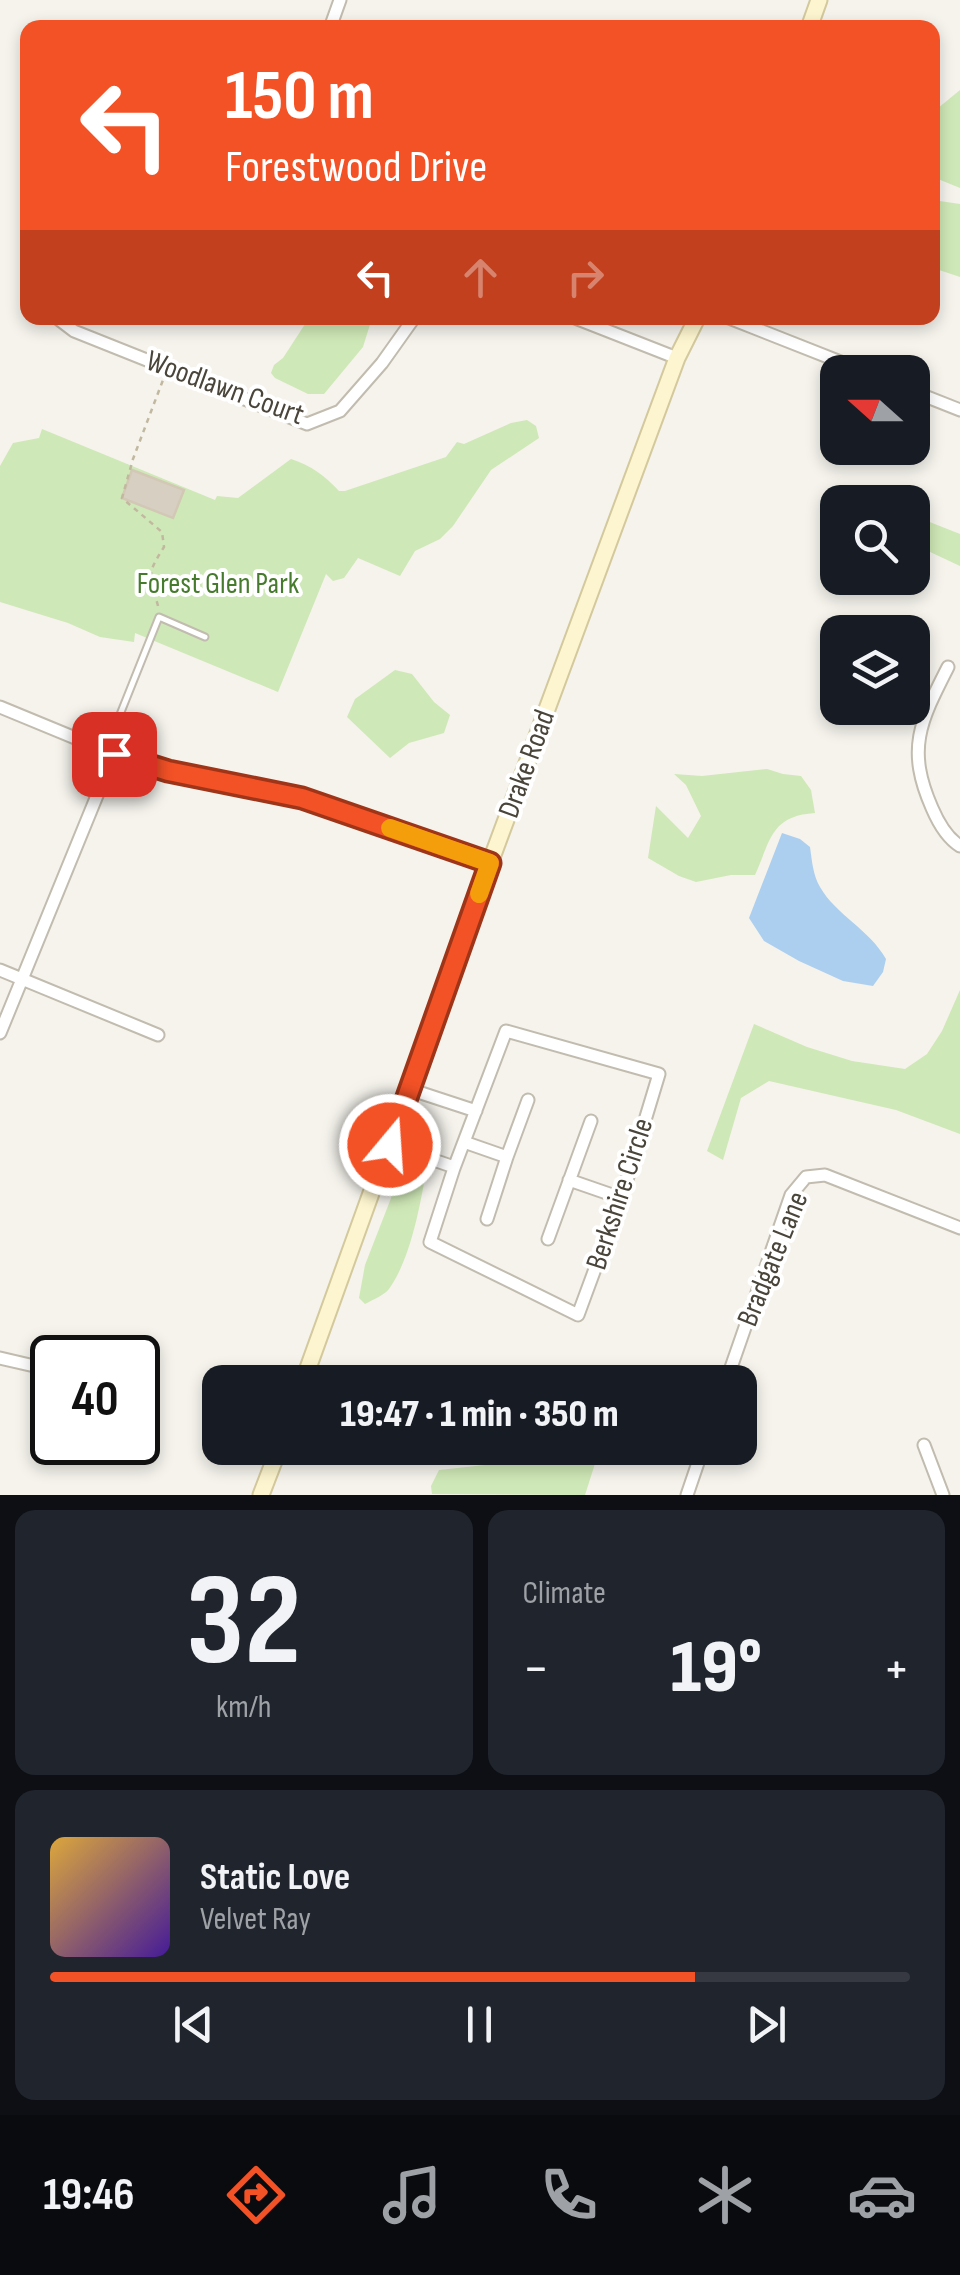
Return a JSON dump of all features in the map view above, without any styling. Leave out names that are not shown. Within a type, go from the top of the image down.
[{"type":"street","name":"Woodlawn Court","points":[[66,325],[307,424],[340,411],[382,364],[409,325]]},
{"type":"street","points":[[593,325],[677,358]]},
{"type":"street","name":"Drake Road","points":[[309,1365],[490,863],[677,358],[694,325]]},
{"type":"street","points":[[747,325],[823,355]]},
{"type":"street","points":[[930,398],[960,410]]},
{"type":"street","points":[[948,667],[930,702],[917,757],[924,790],[938,821],[960,846]]},
{"type":"street","points":[[0,707],[114,754],[168,771],[302,798],[490,863]]},
{"type":"street","points":[[0,1034],[114,754]]},
{"type":"street","points":[[0,970],[158,1035]]},
{"type":"street","name":"Berkshire Circle","points":[[454,1166],[430,1242],[578,1315],[621,1198],[659,1074],[506,1032],[476,1111]]},
{"type":"street","points":[[390,1145],[454,1166],[476,1111],[408,1089]]},
{"type":"street","points":[[486,1220],[528,1100]]},
{"type":"street","points":[[548,1239],[590,1121]]},
{"type":"street","points":[[464,1142],[507,1157]]},
{"type":"street","name":"Bradgate Lane","points":[[732,1365],[791,1195],[806,1177],[825,1175],[960,1228]]},
{"type":"street","points":[[569,1180],[621,1198]]},
{"type":"street","points":[[0,1358],[30,1365]]},
{"type":"street","points":[[924,1445],[944,1495]]},
{"type":"street","points":[[262,1495],[273,1465]]},
{"type":"street","points":[[687,1495],[698,1465]]},
{"type":"lane","points":[[114,754],[115,728],[160,617],[206,636]]},
{"type":"path","points":[[160,617],[150,584],[151,568],[164,547],[162,532],[122,498],[132,459],[167,368]]},
{"type":"green space","points":[[960,90],[960,188],[940,180],[940,106]]},
{"type":"green space","points":[[940,201],[960,204],[960,277],[940,270]]},
{"type":"green space","points":[[304,325],[370,325],[363,347],[324,394],[308,394],[275,378],[271,373],[274,365]]},
{"type":"green space","name":"Forest Glen Park","points":[[527,420],[536,426],[539,438],[491,470],[453,526],[440,539],[415,551],[400,576],[358,558],[344,578],[333,581],[326,574],[278,692],[135,633],[134,642],[100,637],[0,602],[0,466],[13,443],[39,438],[42,429],[215,500],[217,496],[238,498],[291,459],[317,472],[339,491],[345,491],[446,457],[457,442],[464,444]]},
{"type":"green space","points":[[930,522],[960,534],[960,566],[930,552]]},
{"type":"green space","points":[[395,670],[412,674],[450,715],[444,733],[409,743],[390,758],[347,717],[355,699]]},
{"type":"green space","points":[[767,769],[801,776],[811,790],[815,813],[781,824],[769,840],[755,875],[696,882],[648,858],[656,806],[688,838],[701,816],[686,785],[674,774],[702,776]]},
{"type":"green space","points":[[960,990],[960,1134],[896,1110],[769,1081],[741,1098],[723,1160],[707,1151],[754,1024],[852,1061],[905,1069],[927,1054]]},
{"type":"green space","points":[[418,1164],[426,1172],[404,1260],[389,1289],[365,1304],[359,1298],[365,1265],[402,1170]]},
{"type":"green space","points":[[485,1465],[595,1465],[585,1495],[432,1494],[431,1486],[439,1470]]},
{"type":"water","points":[[782,833],[810,847],[820,887],[886,959],[873,986],[843,981],[799,961],[764,941],[749,918]]},
{"type":"building","points":[[132,470],[184,490],[173,518],[122,498]]},
{"type":"slow traffic","points":[[390,828],[490,863],[479,894]]},
{"type":"route","points":[[114,754],[168,771],[302,798],[490,863],[390,1145]]}]
